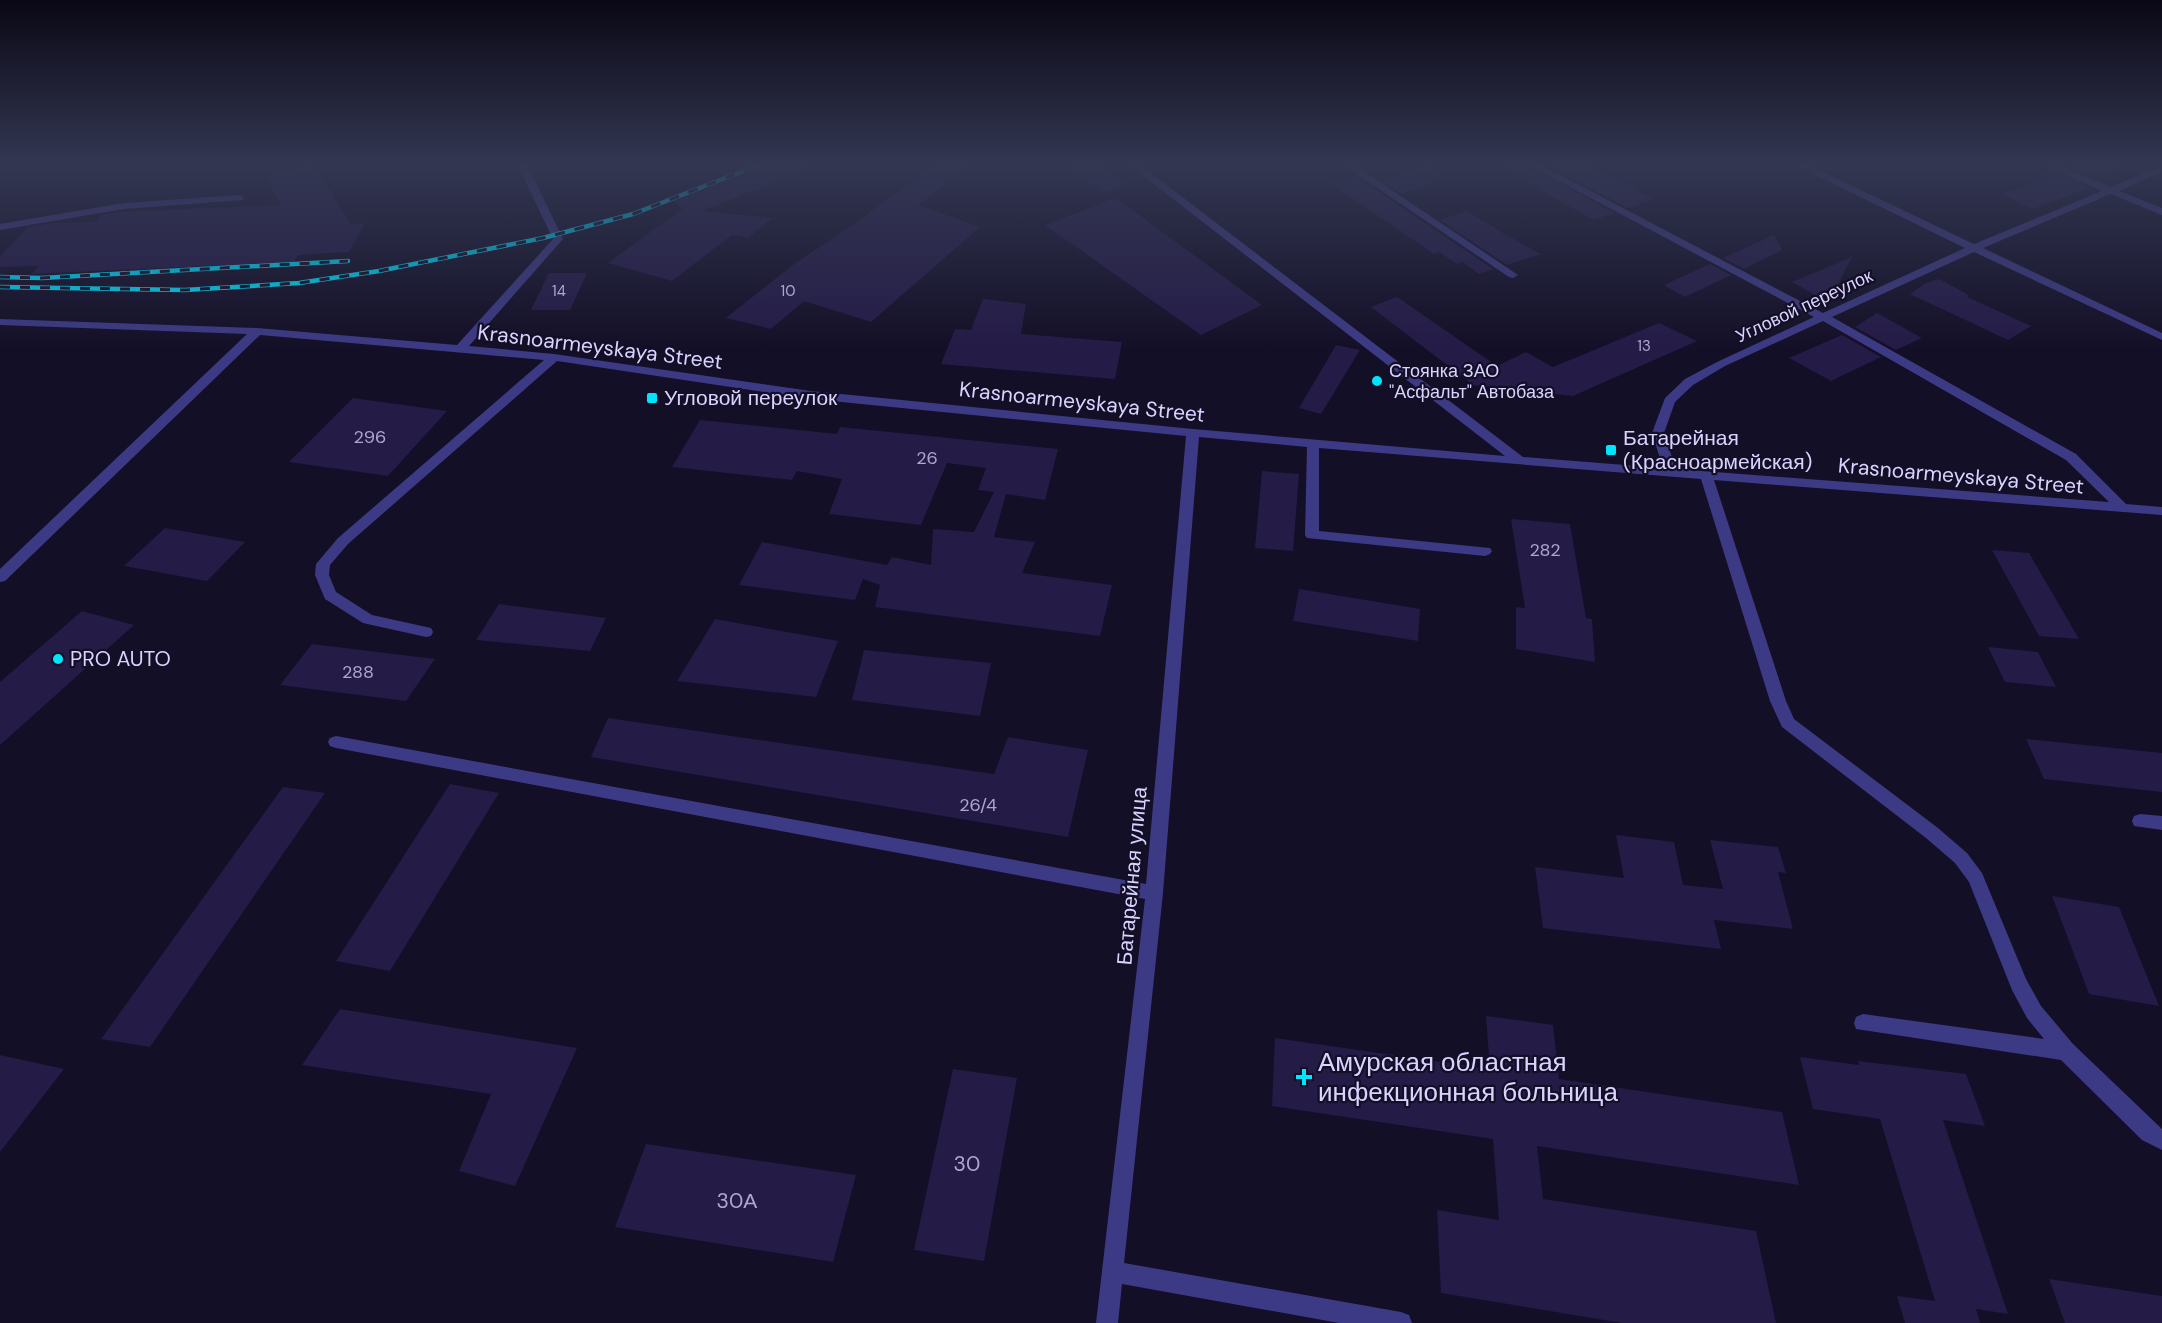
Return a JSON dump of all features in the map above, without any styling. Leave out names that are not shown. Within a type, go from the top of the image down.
[{"type":"street","points":[[460,349],[558,239],[552,226]]},
{"type":"street","points":[[1213,226],[1520,461]]},
{"type":"street","points":[[1439,226],[1513,275]]},
{"type":"street","points":[[1649,226],[1823,317],[2071,457],[2122,508]]},
{"type":"street","points":[[1927,226],[2162,337]]},
{"type":"street","name":"Угловой переулок","points":[[1671,473],[1658,433],[1669,401],[1689,382],[1721,364],[2025,226]]},
{"type":"street","name":"Krasnoarmeyskaya Street","points":[[0,322],[257,331],[554,357],[811,395],[1193,432],[1520,461],[2162,511]]},
{"type":"street","points":[[0,577],[257,331]]},
{"type":"street","points":[[426,632],[368,619],[330,595],[322,575],[323,564],[343,541],[554,357]]},
{"type":"street","name":"Батарейная улица","points":[[1107,1323],[1154,893],[1193,432]]},
{"type":"street","points":[[1313,443],[1312,535],[1485,551]]},
{"type":"street","points":[[1706,476],[1778,701],[1788,723],[1932,833],[1961,858],[1976,878],[2019,984],[2034,1012],[2066,1051],[2149,1133],[2162,1140]]},
{"type":"street","points":[[336,742],[1154,893]]},
{"type":"street","points":[[2140,821],[2162,823]]},
{"type":"street","points":[[1863,1023],[2066,1051]]},
{"type":"street","points":[[1113,1272],[1401,1323]]},
{"type":"building","points":[[363,226],[349,252],[298,255],[294,262],[31,274],[39,266],[0,267],[0,256],[28,227]]},
{"type":"building","points":[[659,226],[763,226],[748,238],[732,235],[672,281],[608,263]]},
{"type":"building","points":[[851,226],[980,227],[871,322],[804,301],[771,329],[726,318],[794,264]]},
{"type":"building","points":[[1046,226],[1154,226],[1262,305],[1201,335]]},
{"type":"building","points":[[1392,226],[1429,226],[1493,269],[1479,274],[1462,262],[1457,264],[1439,252],[1434,254]]},
{"type":"building","points":[[1449,226],[1491,226],[1541,254],[1507,265]]},
{"type":"building","points":[[1774,235],[1782,250],[1744,269],[1723,258]]},
{"type":"building","points":[[1852,257],[1833,294],[1822,299],[1792,282]]},
{"type":"building","points":[[1710,264],[1731,275],[1685,297],[1664,285]]},
{"type":"building","points":[[549,273],[587,273],[570,310],[531,310]]},
{"type":"building","points":[[1939,279],[1969,295],[1967,297],[2031,326],[2008,340],[1910,294],[1926,283]]},
{"type":"building","points":[[1397,297],[1497,366],[1526,352],[1553,367],[1659,323],[1697,341],[1573,396],[1473,385],[1371,307]]},
{"type":"building","points":[[983,299],[1026,304],[1021,334],[1122,342],[1115,379],[941,364],[955,329],[971,330]]},
{"type":"building","points":[[1877,313],[1922,338],[1896,350],[1855,327]]},
{"type":"building","points":[[1842,335],[1881,357],[1831,381],[1789,358]]},
{"type":"building","points":[[1336,345],[1360,350],[1321,414],[1299,408]]},
{"type":"building","points":[[353,398],[447,411],[388,476],[289,462]]},
{"type":"building","points":[[700,420],[837,434],[840,427],[1058,449],[1045,500],[1006,494],[994,537],[1035,542],[1022,573],[1112,585],[1100,636],[875,607],[880,585],[863,579],[855,600],[739,585],[762,542],[887,565],[892,557],[931,565],[933,529],[974,532],[994,492],[978,490],[986,468],[947,463],[921,525],[829,514],[842,479],[797,471],[792,480],[672,467]]},
{"type":"building","points":[[1262,471],[1299,474],[1293,551],[1255,548]]},
{"type":"building","points":[[1511,519],[1570,524],[1586,618],[1592,619],[1595,662],[1516,649],[1516,607],[1525,608]]},
{"type":"building","points":[[165,528],[245,542],[207,581],[124,566]]},
{"type":"building","points":[[1992,550],[2029,553],[2079,639],[2039,636]]},
{"type":"building","points":[[1299,589],[1420,609],[1418,641],[1293,621]]},
{"type":"building","points":[[499,604],[606,618],[590,651],[476,640]]},
{"type":"building","points":[[82,611],[134,625],[0,745],[0,682]]},
{"type":"building","points":[[715,619],[838,641],[816,697],[677,681]]},
{"type":"building","points":[[312,644],[435,659],[406,701],[280,685]]},
{"type":"building","points":[[1988,647],[2038,652],[2056,687],[2005,682]]},
{"type":"building","points":[[864,650],[991,663],[980,716],[852,700]]},
{"type":"building","points":[[608,718],[994,774],[1008,737],[1088,750],[1068,837],[591,757]]},
{"type":"building","points":[[2026,739],[2162,753],[2162,792],[2044,779]]},
{"type":"building","points":[[450,784],[499,793],[390,971],[336,961]]},
{"type":"building","points":[[283,787],[325,793],[150,1047],[101,1039]]},
{"type":"building","points":[[1616,835],[1674,842],[1683,885],[1723,889],[1710,840],[1778,847],[1786,873],[1778,872],[1793,929],[1714,920],[1721,949],[1543,928],[1535,867],[1624,878]]},
{"type":"building","points":[[2052,896],[2119,907],[2159,1006],[2089,994]]},
{"type":"building","points":[[340,1009],[577,1048],[515,1186],[459,1171],[491,1094],[302,1065]]},
{"type":"building","points":[[1486,1016],[1553,1025],[1559,1079],[1782,1112],[1799,1185],[1537,1146],[1543,1199],[1756,1231],[1776,1323],[1622,1323],[1441,1293],[1437,1210],[1499,1220],[1493,1139],[1272,1106],[1275,1038],[1490,1069]]},
{"type":"building","points":[[0,1055],[64,1069],[0,1152]]},
{"type":"building","points":[[1800,1057],[1859,1065],[1858,1061],[1966,1074],[1985,1126],[1943,1120],[2008,1314],[1976,1309],[1980,1323],[1905,1323],[1897,1296],[1935,1301],[1880,1119],[1813,1109]]},
{"type":"building","points":[[953,1069],[1017,1078],[984,1261],[914,1250]]},
{"type":"building","points":[[646,1144],[856,1175],[833,1262],[615,1227]]},
{"type":"building","points":[[2049,1279],[2162,1296],[2162,1323],[2065,1323]]},
{"type":"railway","points":[[0,287],[185,290],[299,283],[379,271],[543,238],[589,226]]},
{"type":"railway","points":[[0,277],[42,278],[348,261]]},
{"type":"place","name":"Стоянка ЗАО \"Асфальт\" Автобаза","points":[[1377,381]]},
{"type":"place","name":"Угловой переулок","points":[[652,398]]},
{"type":"place","name":"Батарейная (Красноармейская)","points":[[1611,450]]},
{"type":"place","name":"PRO AUTO","points":[[58,659]]},
{"type":"place","name":"Амурская областная инфекционная больница","points":[[1304,1077]]}]
